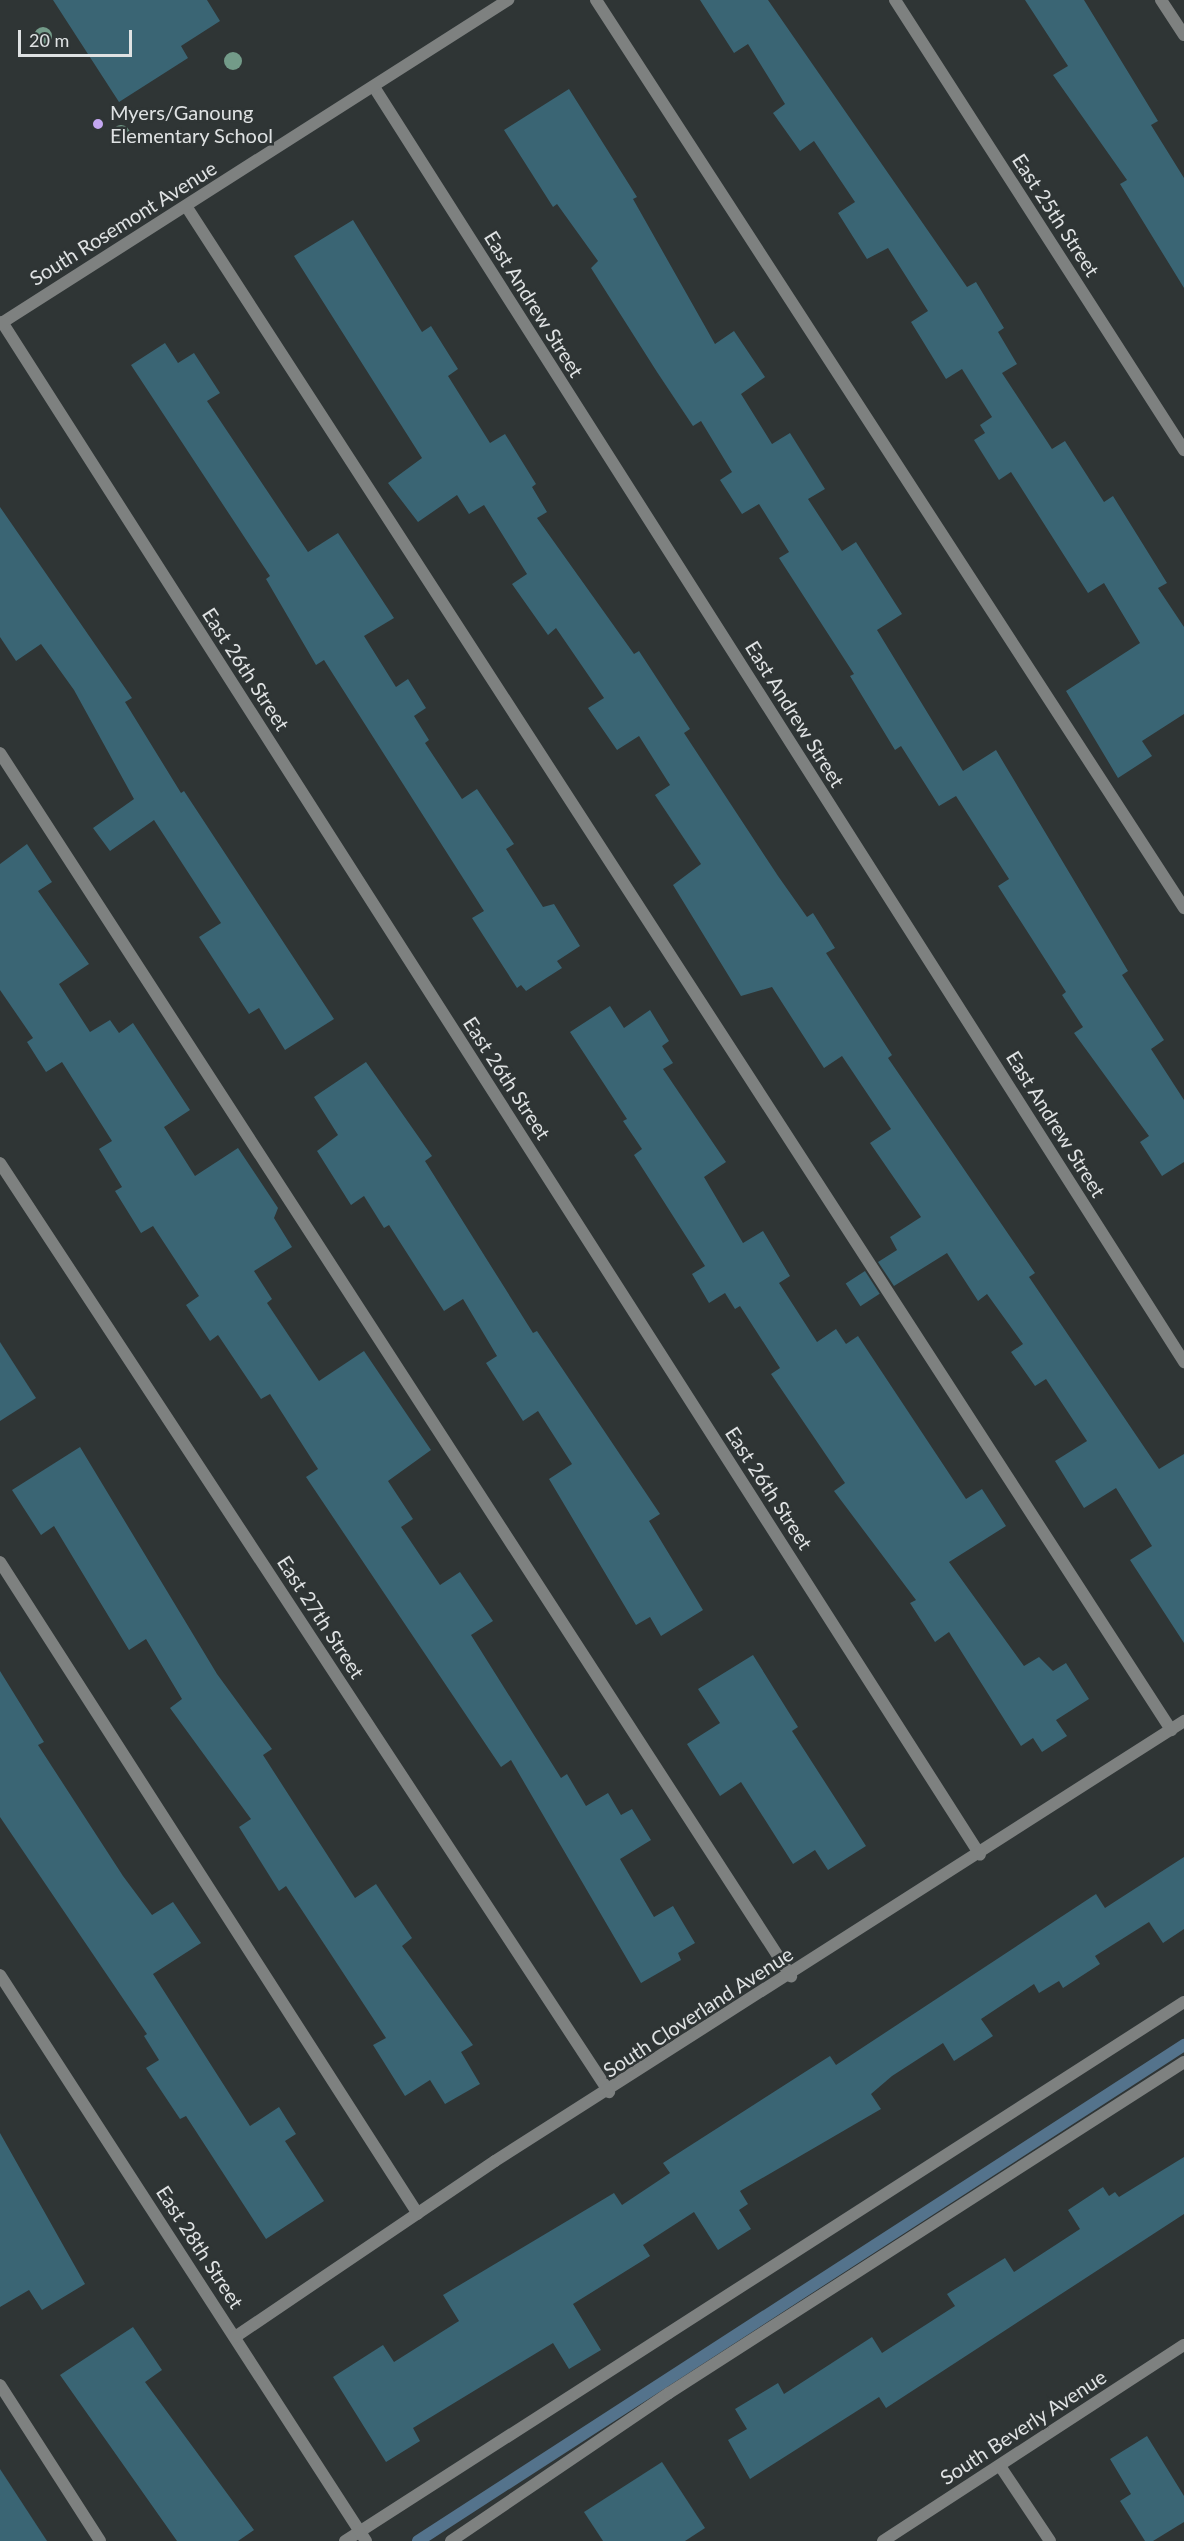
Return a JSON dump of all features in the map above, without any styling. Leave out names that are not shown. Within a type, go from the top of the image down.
[{"type":"street","name":"South Rosemont Avenue","points":[[1,323],[508,0]]},
{"type":"street","points":[[596,0],[1184,908]]},
{"type":"street","name":"East 25th Street","points":[[895,0],[1184,450]]},
{"type":"street","points":[[1161,0],[1184,35]]},
{"type":"street","name":"East Andrew Street","points":[[374,87],[1184,1362]]},
{"type":"street","points":[[186,206],[1171,1730]]},
{"type":"street","name":"East 26th Street","points":[[1,323],[980,1855]]},
{"type":"street","points":[[0,753],[791,1976]]},
{"type":"street","name":"East 27th Street","points":[[0,1163],[609,2092]]},
{"type":"street","points":[[0,1562],[418,2214]]},
{"type":"street","name":"South Cloverland Avenue","points":[[235,2337],[418,2214],[980,1855],[1184,1721]]},
{"type":"street","name":"East 28th Street","points":[[0,1976],[362,2536]]},
{"type":"street","points":[[345,2541],[362,2536],[1184,2002]]},
{"type":"street","points":[[451,2541],[669,2393],[1184,2062]]},
{"type":"street","name":"South Beverly Avenue","points":[[883,2541],[1184,2345]]},
{"type":"street","points":[[0,2385],[100,2541]]},
{"type":"street","points":[[1000,2466],[1050,2541]]},
{"type":"building","points":[[53,0],[207,0],[220,21],[181,46],[188,58],[119,102]]},
{"type":"building","points":[[700,0],[768,0],[967,287],[976,282],[1004,328],[998,332],[1017,364],[1002,373],[1052,449],[1065,441],[1104,502],[1113,496],[1167,583],[1158,588],[1184,627],[1184,714],[1142,741],[1152,756],[1118,778],[1066,691],[1140,643],[1104,583],[1088,593],[1011,472],[999,480],[974,440],[985,433],[980,425],[992,417],[962,369],[946,379],[911,322],[928,311],[888,248],[867,259],[838,213],[855,202],[814,141],[800,151],[773,113],[785,104],[748,44],[734,53]]},
{"type":"building","points":[[1025,0],[1084,0],[1158,121],[1151,125],[1184,178],[1184,288],[1120,184],[1127,180],[1053,75],[1068,66]]},
{"type":"building","points":[[569,89],[637,197],[633,199],[715,344],[734,331],[765,377],[741,394],[772,444],[790,433],[825,489],[808,499],[842,551],[856,542],[902,614],[877,630],[963,771],[996,750],[1128,971],[1122,975],[1164,1040],[1151,1049],[1184,1100],[1184,1162],[1162,1176],[1140,1142],[1149,1136],[1074,1033],[1083,1027],[1062,995],[1066,992],[998,886],[1009,879],[956,796],[939,806],[901,746],[895,750],[850,676],[854,674],[779,558],[789,552],[759,504],[742,514],[720,480],[732,472],[701,421],[693,426],[591,268],[598,261],[557,204],[553,207],[504,130]]},
{"type":"building","points":[[353,220],[422,332],[431,326],[458,369],[448,376],[490,443],[505,434],[536,484],[532,487],[547,512],[537,518],[634,654],[639,651],[690,729],[684,733],[778,876],[807,917],[813,913],[835,948],[826,953],[892,1055],[888,1058],[1035,1273],[1029,1277],[1159,1469],[1184,1454],[1184,1643],[1130,1560],[1152,1546],[1116,1488],[1084,1508],[1055,1461],[1087,1441],[1046,1379],[1035,1386],[1011,1352],[1023,1344],[987,1294],[978,1301],[947,1253],[894,1286],[878,1262],[897,1250],[890,1237],[921,1217],[870,1143],[891,1129],[842,1056],[824,1068],[772,987],[741,996],[673,885],[701,864],[655,795],[670,785],[639,736],[617,750],[588,708],[604,698],[556,628],[548,635],[512,584],[527,574],[484,505],[469,514],[457,495],[418,522],[388,483],[422,458],[294,256]]},
{"type":"building","points":[[165,343],[178,363],[194,353],[220,393],[207,401],[308,552],[338,533],[394,618],[364,636],[396,687],[408,679],[426,708],[414,716],[429,740],[425,743],[462,799],[477,789],[514,844],[506,849],[543,907],[554,904],[580,946],[557,961],[562,968],[526,991],[521,985],[517,988],[472,918],[484,911],[324,660],[316,665],[266,579],[270,576],[131,365]]},
{"type":"building","points":[[0,507],[132,698],[125,702],[181,793],[184,791],[334,1019],[285,1050],[259,1008],[249,1014],[199,937],[221,923],[154,820],[110,851],[93,828],[134,799],[74,690],[41,644],[16,661],[0,637]]},
{"type":"building","points":[[27,844],[52,882],[38,891],[89,964],[59,984],[90,1032],[110,1020],[119,1033],[133,1023],[190,1110],[164,1127],[195,1176],[238,1148],[278,1208],[274,1218],[292,1247],[254,1271],[272,1299],[267,1303],[319,1381],[364,1351],[431,1450],[388,1481],[413,1519],[401,1527],[440,1585],[460,1572],[493,1621],[471,1635],[561,1778],[567,1774],[586,1806],[608,1793],[621,1815],[632,1809],[651,1840],[620,1859],[654,1917],[673,1906],[695,1943],[678,1953],[681,1960],[641,1983],[511,1760],[501,1767],[306,1477],[318,1469],[270,1394],[261,1399],[218,1335],[210,1341],[186,1305],[199,1296],[153,1226],[141,1233],[115,1191],[122,1187],[99,1149],[112,1141],[62,1062],[46,1072],[27,1042],[33,1038],[0,990],[0,864]]},
{"type":"building","points":[[610,1006],[624,1028],[650,1010],[669,1041],[662,1046],[673,1063],[663,1069],[726,1162],[704,1177],[743,1243],[763,1231],[790,1276],[779,1283],[817,1342],[836,1329],[846,1344],[858,1336],[966,1499],[982,1489],[1006,1526],[949,1562],[1024,1666],[1039,1657],[1053,1671],[1066,1663],[1089,1699],[1056,1720],[1067,1736],[1042,1752],[1033,1738],[1021,1746],[949,1632],[935,1642],[910,1603],[916,1600],[834,1491],[845,1483],[771,1374],[780,1368],[740,1306],[735,1309],[725,1293],[709,1303],[692,1274],[705,1266],[634,1155],[642,1149],[623,1121],[627,1119],[570,1032]]},
{"type":"building","points":[[366,1062],[432,1156],[425,1161],[533,1333],[537,1331],[660,1514],[649,1521],[703,1610],[661,1636],[650,1617],[636,1625],[549,1479],[572,1464],[538,1411],[523,1421],[486,1363],[497,1356],[463,1299],[444,1311],[389,1225],[384,1228],[364,1196],[351,1205],[317,1151],[338,1135],[314,1097]]},
{"type":"building","points":[[865,1271],[880,1294],[860,1306],[846,1284]]},
{"type":"building","points":[[0,1342],[36,1398],[0,1421]]},
{"type":"building","points":[[80,1447],[217,1674],[272,1749],[263,1755],[355,1898],[376,1884],[412,1938],[402,1946],[473,2045],[461,2052],[480,2084],[445,2104],[430,2080],[405,2096],[373,2045],[386,2038],[286,1886],[279,1891],[239,1827],[251,1819],[170,1708],[182,1699],[146,1639],[129,1650],[54,1526],[41,1535],[12,1490]]},
{"type":"building","points":[[753,1655],[798,1727],[792,1731],[866,1846],[828,1870],[815,1850],[793,1864],[741,1782],[720,1796],[687,1744],[720,1723],[698,1689]]},
{"type":"building","points":[[0,1671],[44,1742],[38,1745],[123,1876],[152,1915],[173,1902],[201,1943],[153,1974],[250,2126],[279,2107],[296,2134],[285,2141],[324,2201],[266,2239],[186,2116],[180,2119],[146,2068],[159,2060],[144,2036],[147,2034],[0,1817]]},
{"type":"building","points":[[1184,1857],[1184,1929],[1163,1943],[1149,1922],[1095,1956],[1100,1964],[1063,1988],[1059,1981],[1039,1993],[1034,1984],[981,2019],[993,2036],[954,2061],[943,2043],[892,2076],[871,2094],[881,2109],[740,2191],[748,2204],[739,2210],[751,2229],[718,2250],[694,2212],[643,2245],[650,2256],[573,2304],[601,2350],[569,2369],[553,2343],[413,2428],[420,2441],[386,2462],[333,2377],[383,2345],[394,2362],[459,2321],[443,2295],[614,2193],[622,2205],[670,2173],[663,2163],[830,2056],[836,2065],[1096,1894],[1105,1908]]},
{"type":"building","points":[[0,2133],[85,2284],[42,2310],[29,2290],[0,2307]]},
{"type":"building","points":[[1184,2157],[1184,2214],[886,2408],[879,2397],[750,2479],[728,2440],[747,2429],[735,2409],[778,2383],[784,2394],[872,2337],[882,2353],[955,2306],[947,2294],[1005,2258],[1014,2272],[1080,2229],[1068,2210],[1103,2187],[1109,2196],[1115,2192],[1119,2197]]},
{"type":"building","points":[[133,2327],[162,2370],[145,2382],[254,2530],[238,2541],[177,2541],[60,2375]]},
{"type":"building","points":[[1147,2436],[1184,2496],[1184,2522],[1153,2541],[1145,2541],[1120,2501],[1131,2494],[1110,2459]]},
{"type":"building","points":[[662,2462],[705,2528],[685,2541],[603,2541],[584,2512]]},
{"type":"building","points":[[0,2469],[47,2541],[0,2541]]},
{"type":"waterway","points":[[418,2541],[1184,2045]]},
{"type":"place","name":"Myers/Ganoung Elementary School","points":[[98,124]]}]
